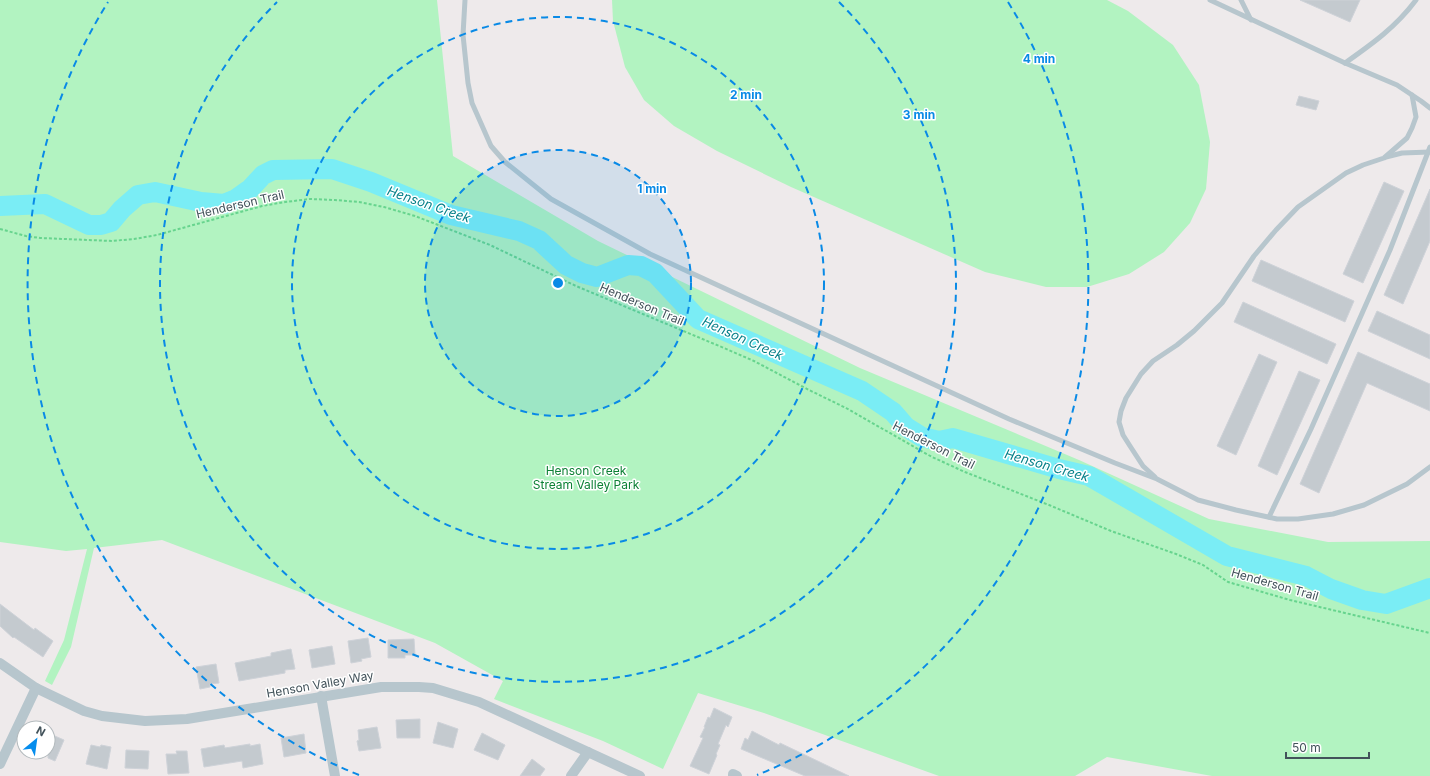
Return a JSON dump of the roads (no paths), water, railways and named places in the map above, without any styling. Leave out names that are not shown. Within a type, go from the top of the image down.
[{"type":"street","name":"Henson Valley Way","points":[[0,663],[36,688],[84,710],[102,716],[145,722],[188,719],[381,687],[420,686],[433,688],[479,702],[640,776]]},
{"type":"street","points":[[0,764],[36,688]]},
{"type":"street","points":[[320,696],[335,776]]},
{"type":"street","points":[[571,776],[588,752]]},
{"type":"street","points":[[733,776],[733,774],[737,776]]},
{"type":"lane","points":[[465,0],[463,35],[468,83],[472,103],[491,146],[505,162],[551,199],[650,254],[1009,419],[1115,464],[1157,479],[1198,500],[1277,519],[1298,519],[1333,514],[1364,505],[1407,484],[1430,467]]},
{"type":"lane","points":[[1210,0],[1345,63],[1397,85],[1430,108]]},
{"type":"lane","points":[[1241,0],[1251,20]]},
{"type":"lane","points":[[1345,63],[1386,33],[1416,0]]},
{"type":"lane","points":[[1384,158],[1407,138],[1412,128],[1416,117],[1416,110],[1412,95]]},
{"type":"lane","points":[[1157,479],[1143,466],[1123,435],[1119,422],[1126,398],[1141,374],[1153,361],[1177,345],[1194,331],[1218,307],[1254,256],[1298,207],[1346,173],[1363,165],[1402,153],[1430,150],[1387,258],[1311,429],[1269,517]]},
{"type":"waterway","name":"Henson Creek","points":[[0,206],[45,204],[89,225],[101,225],[111,222],[122,209],[138,195],[155,192],[201,202],[224,204],[236,199],[250,189],[263,175],[273,170],[332,169],[371,182],[451,215],[519,231],[539,240],[566,265],[582,273],[597,277],[628,265],[641,266],[655,273],[698,319],[862,391],[893,412],[906,427],[922,437],[939,441],[953,438],[1059,469],[1089,476],[1227,556],[1306,576],[1331,589],[1362,600],[1386,604],[1430,588]]},
{"type":"park label","name":"Henson Creek Stream Valley Park","points":[[586,477]]}]
